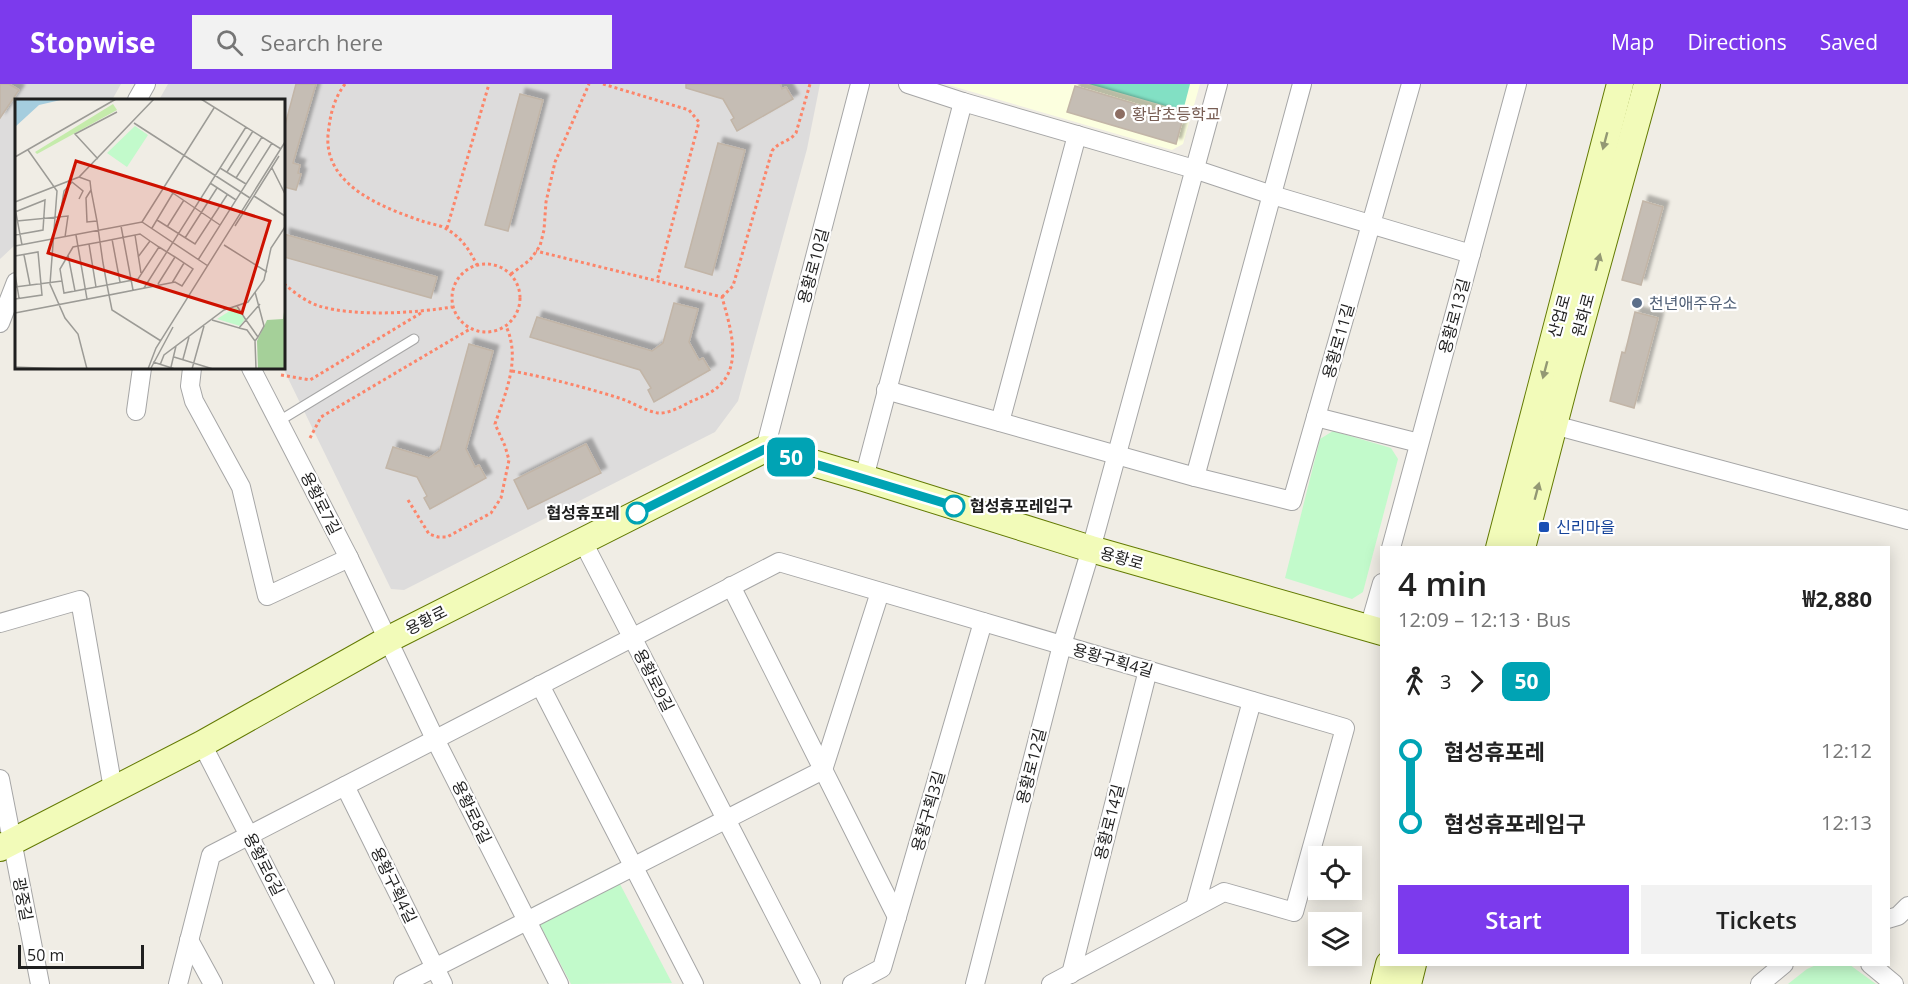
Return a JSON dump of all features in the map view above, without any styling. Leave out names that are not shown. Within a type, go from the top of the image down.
[{"type":"street","points":[[138,99],[146,84]]},
{"type":"street","name":"용황로10길","points":[[765,449],[860,84]]},
{"type":"street","points":[[908,84],[1471,254]]},
{"type":"street","points":[[1091,549],[1218,84]]},
{"type":"street","points":[[1195,477],[1302,84]]},
{"type":"street","name":"용황로11길","points":[[1116,455],[1292,501],[1411,84]]},
{"type":"street","name":"용황로13길","points":[[1392,546],[1517,84]]},
{"type":"street","name":"산업로","points":[[1500,546],[1620,84]]},
{"type":"street","name":"원화로","points":[[1523,546],[1647,84]]},
{"type":"street","points":[[864,477],[963,102]]},
{"type":"street","points":[[1000,422],[1077,135]]},
{"type":"street","points":[[0,290],[15,281]]},
{"type":"street","points":[[0,322],[15,283]]},
{"type":"street","points":[[136,411],[142,369]]},
{"type":"street","points":[[192,369],[190,386],[194,400],[241,487],[267,596],[349,558]]},
{"type":"street","name":"용황로7길","points":[[253,369],[389,639]]},
{"type":"street","points":[[886,390],[1116,455]]},
{"type":"street","points":[[1316,417],[1419,443]]},
{"type":"street","points":[[1554,425],[1908,520]]},
{"type":"street","name":"용황로","points":[[6,845],[202,744],[389,639],[765,449],[864,477],[1091,549],[1375,630]]},
{"type":"street","name":"용황로9길","points":[[582,540],[811,984]]},
{"type":"street","name":"용황로12길","points":[[975,984],[1062,645],[1091,549]]},
{"type":"street","name":"용황구획4길","points":[[178,984],[211,855],[779,562],[1345,728],[1294,912],[1224,892],[1195,908]]},
{"type":"street","points":[[731,586],[897,917]]},
{"type":"street","points":[[403,984],[439,976],[526,921],[823,770],[880,592]]},
{"type":"street","points":[[1375,630],[1380,596]]},
{"type":"street","points":[[0,623],[80,600],[113,789]]},
{"type":"street","name":"용황구획3길","points":[[852,984],[882,968],[983,622]]},
{"type":"street","name":"용황로8길","points":[[389,639],[435,739],[559,984]]},
{"type":"street","name":"용황로14길","points":[[1071,974],[1148,670]]},
{"type":"street","points":[[540,685],[694,984]]},
{"type":"street","points":[[1051,984],[1195,908],[1252,701]]},
{"type":"street","name":"용황로6길","points":[[202,744],[326,984]]},
{"type":"street","name":"광중길","points":[[0,779],[6,845],[40,984]]},
{"type":"street","name":"용황구획4길","points":[[345,786],[439,976]]},
{"type":"street","points":[[1890,919],[1898,916],[1908,906]]},
{"type":"street","points":[[189,940],[213,984]]},
{"type":"street","points":[[1384,984],[1388,966]]},
{"type":"street","points":[[1407,984],[1412,966]]},
{"type":"street","points":[[1760,984],[1782,966]]},
{"type":"street","points":[[1872,966],[1894,984]]},
{"type":"lane","points":[[279,421],[414,339]]},
{"type":"path","points":[[345,84],[337,94],[330,115],[327,143],[334,164],[343,178],[360,195],[398,213],[447,228],[467,246],[477,265]]},
{"type":"path","points":[[447,228],[489,84]]},
{"type":"path","points":[[511,274],[530,260],[540,246],[544,230],[546,202],[555,162],[589,84]]},
{"type":"path","points":[[603,84],[689,110],[699,122],[657,281]]},
{"type":"path","points":[[722,297],[733,286],[772,151],[777,144],[796,134],[810,84]]},
{"type":"path","points":[[536,251],[722,297]]},
{"type":"path","points":[[489,264],[501,267],[511,274],[521,295],[515,318],[495,332],[483,333],[464,325],[452,307],[453,286],[459,277],[466,270],[477,265],[489,264]]},
{"type":"path","points":[[285,285],[317,305],[343,311],[422,312],[452,307]]},
{"type":"path","points":[[512,371],[580,386],[622,399],[656,413],[665,413],[707,395],[722,384],[730,370],[732,340],[722,297]]},
{"type":"path","points":[[280,375],[310,380],[422,312]]},
{"type":"path","points":[[408,500],[429,534],[438,537],[447,537],[491,513],[498,505],[509,460],[506,446],[495,424],[512,371],[514,357],[512,338],[506,326]]},
{"type":"path","points":[[310,438],[321,417],[470,329]]},
{"type":"shaded area","points":[[0,84],[121,84],[113,99],[15,99],[15,245],[0,259]]},
{"type":"shaded area","points":[[168,84],[820,84],[807,149],[738,401],[715,432],[404,590],[391,589],[283,369],[285,99],[160,99]]},
{"type":"shaded area","name":"황남초등학교","points":[[945,84],[1200,84],[1183,144],[1172,150]]},
{"type":"green space","points":[[1089,84],[1190,84],[1183,111]]},
{"type":"green space","points":[[1333,431],[1391,448],[1398,459],[1363,592],[1352,599],[1285,578],[1320,439]]},
{"type":"green space","points":[[611,867],[672,983],[571,984],[531,908]]},
{"type":"green space","points":[[1814,966],[1851,966],[1876,984],[1788,984]]},
{"type":"building","points":[[0,84],[9,84],[19,90],[0,118]]},
{"type":"building","points":[[296,84],[316,84],[293,163],[300,165],[298,173],[301,174],[296,190],[285,187],[285,125]]},
{"type":"building","points":[[686,84],[780,84],[782,89],[786,87],[793,99],[737,131],[731,120],[734,118],[723,99],[686,88]]},
{"type":"building","points":[[1075,86],[1183,118],[1176,144],[1067,112]]},
{"type":"building","points":[[520,94],[543,100],[508,231],[485,225]]},
{"type":"building","points":[[718,143],[745,150],[712,275],[685,267]]},
{"type":"building","points":[[1643,201],[1663,207],[1641,285],[1622,280]]},
{"type":"building","points":[[285,234],[437,277],[431,298],[285,257]]},
{"type":"building","points":[[674,303],[698,309],[689,342],[699,360],[703,358],[710,370],[654,402],[648,390],[651,388],[640,370],[530,337],[537,317],[652,351],[663,343]]},
{"type":"building","points":[[1635,312],[1658,318],[1634,408],[1610,401]]},
{"type":"building","points":[[469,344],[493,351],[466,449],[475,467],[479,465],[486,478],[430,509],[424,498],[427,496],[417,477],[386,468],[393,447],[429,458],[440,450]]},
{"type":"building","points":[[586,444],[601,473],[528,509],[514,480]]},
{"type":"bus line","name":"50","points":[[637,513],[765,449],[954,506]]},
{"type":"place","name":"황남초등학교","points":[[1120,114]]},
{"type":"place","name":"천년애주유소","points":[[1637,303]]},
{"type":"place","name":"협성휴포레입구","points":[[954,506]]},
{"type":"place","name":"협성휴포레","points":[[637,513]]},
{"type":"place","name":"신리마을","points":[[1544,527]]}]
